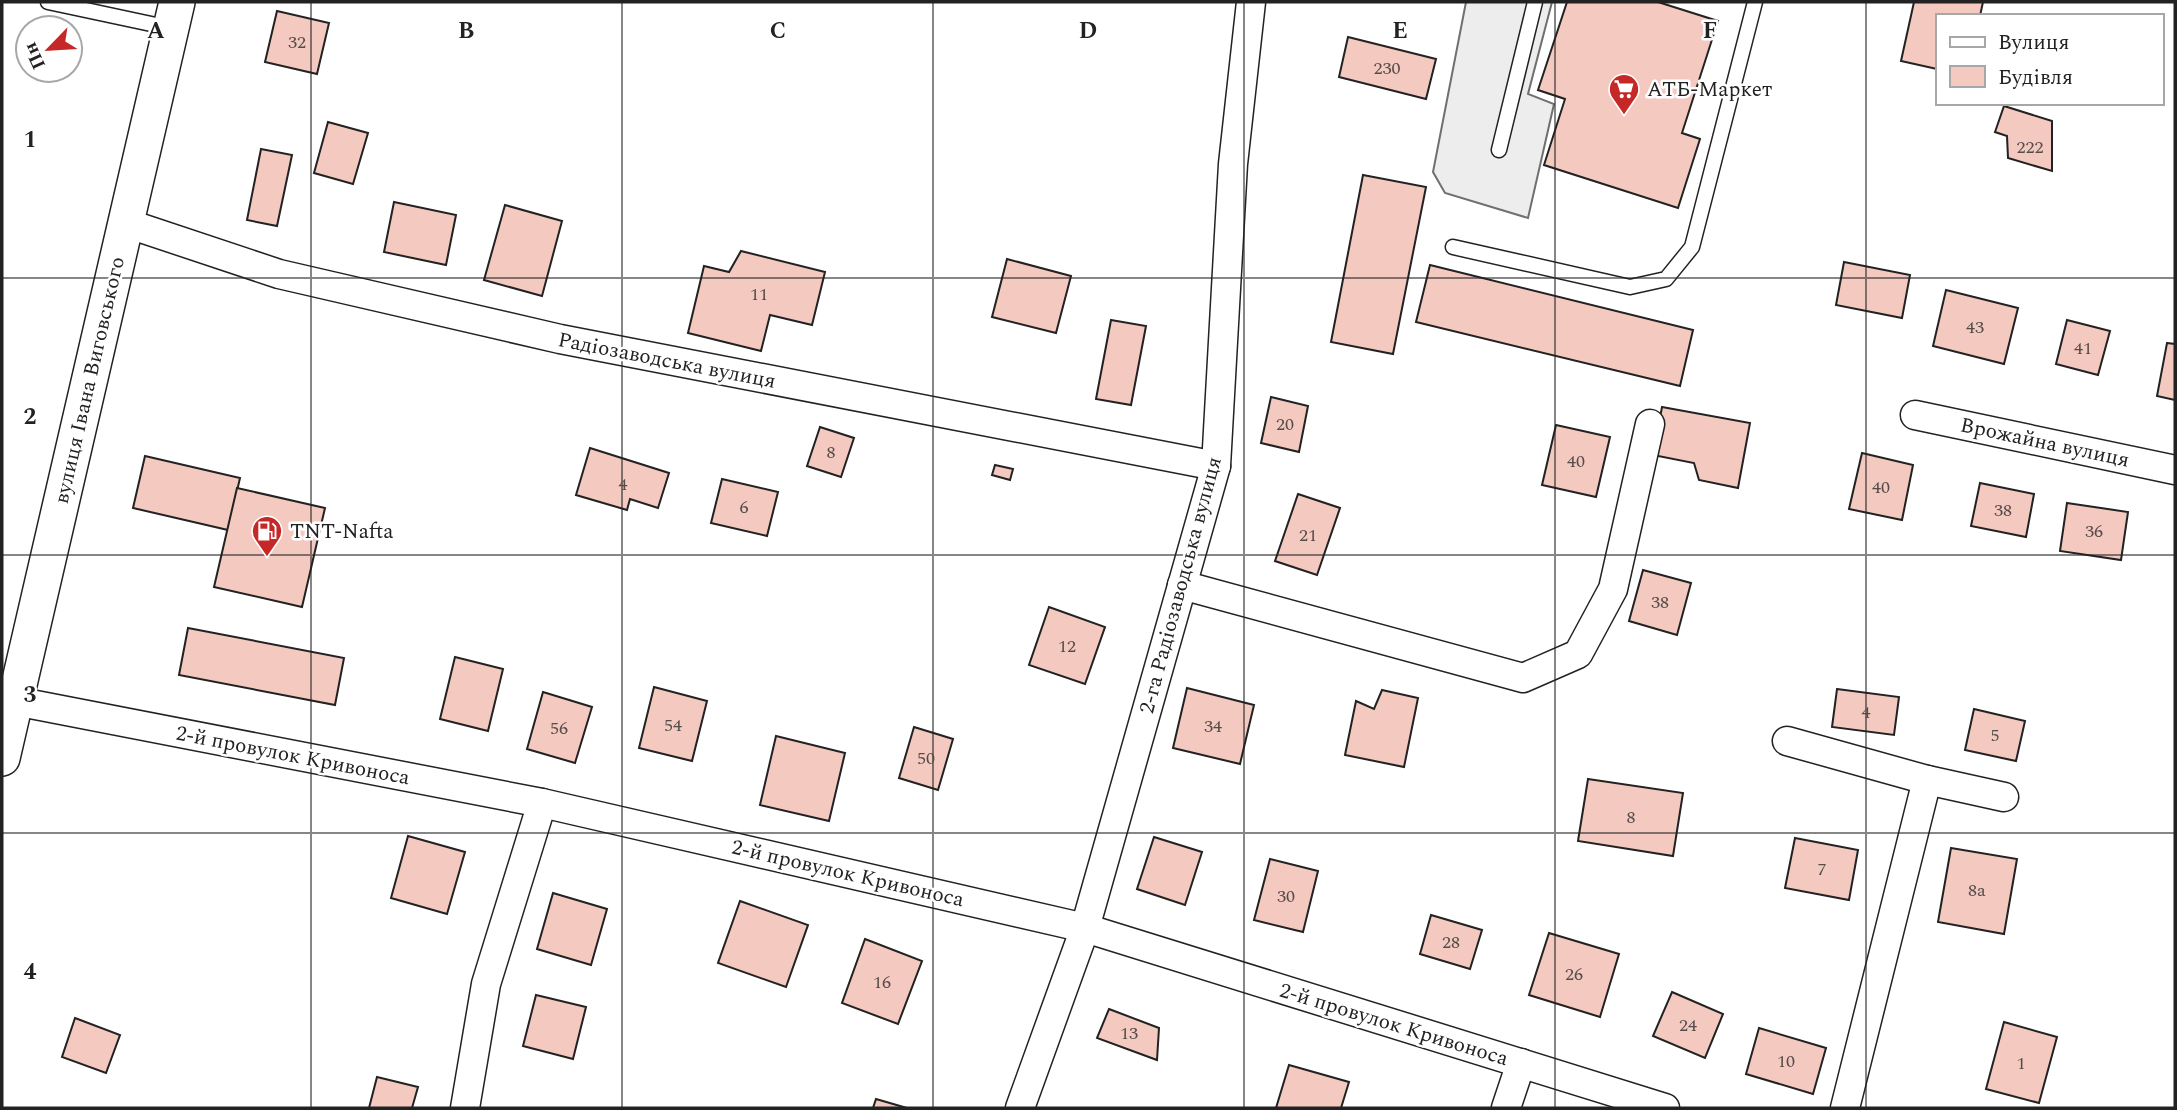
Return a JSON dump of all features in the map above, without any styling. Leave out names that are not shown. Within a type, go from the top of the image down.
[{"type":"street","name":"2-га Радіозаводська вулиця","points":[[1020,1108],[1085,928],[1216,466],[1233,164],[1251,2]]},
{"type":"street","name":"вулиця Івана Виговського","points":[[2,758],[15,701],[13,658],[126,223],[174,15]]},
{"type":"street","name":"Радіозаводська вулиця","points":[[126,223],[279,274],[560,340],[1216,466]]},
{"type":"street","name":"Врожайна вулиця","points":[[1915,415],[2175,470]]},
{"type":"street","points":[[1182,585],[1523,678],[1578,654],[1613,589],[1650,424]]},
{"type":"street","name":"2-й провулок Кривоноса","points":[[15,701],[542,803],[1085,928],[1665,1108]]},
{"type":"street","points":[[1787,741],[1927,780],[2004,797]]},
{"type":"street","points":[[1845,1108],[1927,780]]},
{"type":"street","points":[[465,1108],[486,985],[542,803]]},
{"type":"street","points":[[1506,1108],[1521,1063]]},
{"type":"lane","points":[[48,2],[174,15]]},
{"type":"lane","points":[[1499,150],[1535,2]]},
{"type":"lane","points":[[1453,247],[1630,287],[1666,279],[1692,247],[1755,2]]},
{"type":"shaded area","points":[[1466,2],[1552,2],[1528,94],[1554,104],[1528,218],[1445,193],[1433,172]]},
{"type":"building","name":"АТБ-Маркет","points":[[1567,2],[1658,2],[1718,21],[1682,133],[1700,139],[1678,208],[1544,165],[1565,99],[1538,90]]},
{"type":"building","points":[[1914,2],[1983,2],[1980,14],[1936,14],[1936,69],[1901,61]]},
{"type":"building","points":[[277,11],[329,23],[317,74],[265,62]]},
{"type":"building","points":[[1348,37],[1436,59],[1426,99],[1339,77]]},
{"type":"building","points":[[2004,106],[2052,121],[2052,171],[2008,158],[2007,136],[1995,132]]},
{"type":"building","points":[[328,122],[368,133],[353,184],[314,173]]},
{"type":"building","points":[[261,149],[292,155],[277,226],[247,220]]},
{"type":"building","points":[[1363,175],[1426,187],[1393,354],[1331,342]]},
{"type":"building","points":[[394,202],[456,215],[446,265],[384,252]]},
{"type":"building","points":[[505,205],[562,221],[542,296],[484,280]]},
{"type":"building","points":[[741,251],[825,272],[812,325],[770,315],[761,351],[688,333],[704,266],[729,272]]},
{"type":"building","points":[[1007,259],[1071,276],[1056,333],[992,317]]},
{"type":"building","points":[[1844,262],[1910,275],[1902,318],[1836,305]]},
{"type":"building","points":[[1430,265],[1693,330],[1680,386],[1416,322]]},
{"type":"building","points":[[1946,290],[2018,308],[2004,364],[1933,346]]},
{"type":"building","points":[[1111,320],[1146,326],[1131,405],[1096,399]]},
{"type":"building","points":[[2067,320],[2110,331],[2098,375],[2056,364]]},
{"type":"building","points":[[2167,343],[2175,344],[2175,400],[2157,396]]},
{"type":"building","points":[[1271,397],[1308,406],[1299,452],[1261,443]]},
{"type":"building","points":[[1662,407],[1750,423],[1738,488],[1699,480],[1694,463],[1653,455]]},
{"type":"building","points":[[1556,425],[1610,437],[1596,497],[1542,485]]},
{"type":"building","points":[[820,427],[854,438],[841,477],[807,466]]},
{"type":"building","points":[[590,448],[669,473],[658,508],[630,499],[627,510],[576,495]]},
{"type":"building","points":[[1862,453],[1913,465],[1902,520],[1849,509]]},
{"type":"building","points":[[145,456],[240,478],[228,530],[133,508]]},
{"type":"building","points":[[995,465],[1013,469],[1010,480],[992,475]]},
{"type":"building","points":[[722,479],[778,492],[767,536],[711,523]]},
{"type":"building","points":[[1980,483],[2034,494],[2026,537],[1971,526]]},
{"type":"building","name":"TNT-Nafta","points":[[237,488],[325,508],[302,607],[214,587]]},
{"type":"building","points":[[1298,494],[1340,508],[1317,575],[1275,561]]},
{"type":"building","points":[[2067,503],[2128,512],[2121,560],[2060,551]]},
{"type":"building","points":[[1643,570],[1691,583],[1677,635],[1629,621]]},
{"type":"building","points":[[1049,607],[1105,627],[1085,684],[1029,665]]},
{"type":"building","points":[[188,628],[344,658],[335,705],[179,675]]},
{"type":"building","points":[[455,657],[503,669],[488,731],[440,719]]},
{"type":"building","points":[[654,687],[707,701],[692,761],[639,748]]},
{"type":"building","points":[[1187,688],[1254,705],[1240,764],[1173,748]]},
{"type":"building","points":[[1837,689],[1899,697],[1894,735],[1832,727]]},
{"type":"building","points":[[1382,690],[1418,698],[1404,767],[1345,755],[1356,701],[1374,709]]},
{"type":"building","points":[[543,692],[592,707],[575,763],[527,749]]},
{"type":"building","points":[[1974,709],[2025,721],[2016,761],[1965,750]]},
{"type":"building","points":[[914,727],[953,739],[938,790],[899,778]]},
{"type":"building","points":[[776,736],[845,753],[829,821],[760,805]]},
{"type":"building","points":[[1588,779],[1683,793],[1673,856],[1578,841]]},
{"type":"building","points":[[408,836],[465,852],[447,914],[391,898]]},
{"type":"building","points":[[1154,837],[1202,852],[1185,905],[1137,889]]},
{"type":"building","points":[[1795,838],[1858,850],[1849,900],[1785,888]]},
{"type":"building","points":[[1951,848],[2017,859],[2004,934],[1938,922]]},
{"type":"building","points":[[1270,859],[1318,871],[1303,932],[1254,920]]},
{"type":"building","points":[[553,893],[607,909],[591,965],[537,949]]},
{"type":"building","points":[[740,901],[808,925],[786,987],[718,963]]},
{"type":"building","points":[[1431,915],[1482,930],[1470,969],[1420,954]]},
{"type":"building","points":[[1549,933],[1619,954],[1600,1017],[1529,995]]},
{"type":"building","points":[[865,939],[922,961],[898,1024],[842,1003]]},
{"type":"building","points":[[1672,992],[1723,1014],[1705,1058],[1653,1036]]},
{"type":"building","points":[[536,995],[586,1007],[573,1059],[523,1046]]},
{"type":"building","points":[[1109,1009],[1159,1028],[1157,1060],[1097,1038]]},
{"type":"building","points":[[75,1018],[120,1035],[106,1073],[62,1057]]},
{"type":"building","points":[[2004,1022],[2057,1037],[2039,1103],[1986,1089]]},
{"type":"building","points":[[1759,1028],[1826,1048],[1813,1094],[1746,1074]]},
{"type":"building","points":[[1289,1065],[1349,1082],[1341,1108],[1276,1108]]},
{"type":"building","points":[[377,1077],[418,1087],[412,1108],[369,1108]]},
{"type":"building","points":[[876,1099],[907,1108],[873,1108]]},
{"type":"place","name":"АТБ-Маркет","points":[[1624,116]]},
{"type":"place","name":"TNT-Nafta","points":[[267,558]]}]
